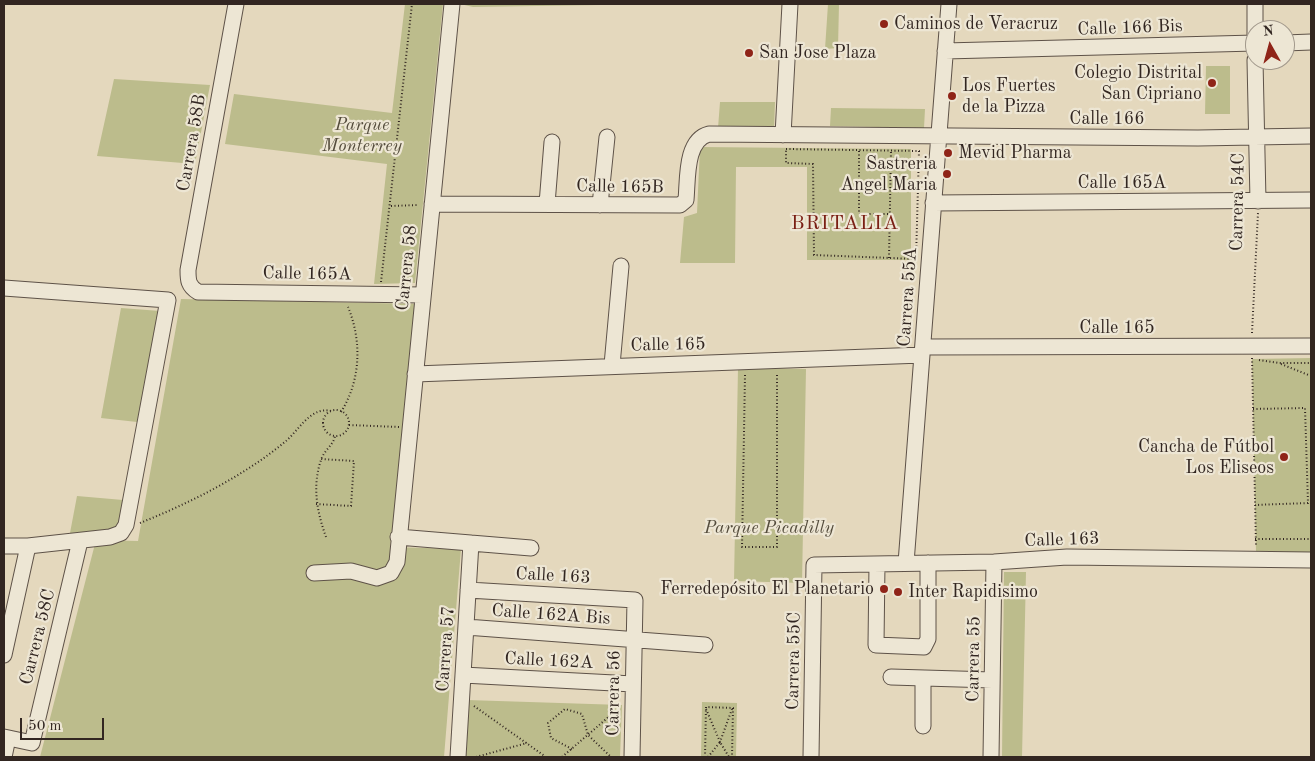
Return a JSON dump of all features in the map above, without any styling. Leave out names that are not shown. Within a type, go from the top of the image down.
[{"type":"street","name":"Carrera 58B","points":[[191,288],[188,280],[188,270],[236,4]]},
{"type":"street","name":"Carrera 58","points":[[314,573],[351,571],[377,578],[391,573],[397,562],[452,4]]},
{"type":"street","points":[[783,135],[790,4]]},
{"type":"street","name":"Carrera 55A","points":[[906,563],[949,4]]},
{"type":"street","points":[[1255,4],[1255,20]]},
{"type":"street","points":[[1295,43],[1311,42]]},
{"type":"street","name":"Calle 166 Bis","points":[[945,51],[1245,43]]},
{"type":"street","name":"Carrera 54C","points":[[1255,70],[1258,201]]},
{"type":"street","name":"Calle 165B","points":[[432,204],[680,205],[686,200],[693,146],[702,136],[783,135]]},
{"type":"street","name":"Calle 166","points":[[783,135],[938,137],[1311,136]]},
{"type":"street","points":[[600,205],[607,136]]},
{"type":"street","points":[[547,204],[552,142]]},
{"type":"street","name":"Calle 165A","points":[[933,203],[1311,200]]},
{"type":"street","points":[[612,365],[621,266]]},
{"type":"street","points":[[4,288],[168,300],[126,526],[121,533],[110,537],[28,546],[4,546]]},
{"type":"street","name":"Calle 165A","points":[[191,288],[198,292],[423,295]]},
{"type":"street","name":"Calle 165","points":[[415,374],[923,351],[1252,352],[1311,346]]},
{"type":"street","name":"Calle 163","points":[[398,537],[532,548]]},
{"type":"street","name":"Carrera 58C","points":[[6,738],[32,742],[80,541]]},
{"type":"street","name":"Carrera 57","points":[[458,757],[471,543]]},
{"type":"street","points":[[4,654],[28,546]]},
{"type":"street","name":"Calle 163","points":[[814,564],[994,562],[1067,557],[1311,560]]},
{"type":"street","name":"Carrera 55","points":[[990,757],[994,562]]},
{"type":"street","points":[[877,564],[876,645],[924,647],[928,639],[928,563]]},
{"type":"street","name":"Carrera 55C","points":[[811,757],[814,564]]},
{"type":"street","name":"Calle 163","points":[[468,590],[635,600]]},
{"type":"street","name":"Carrera 56","points":[[632,757],[635,600]]},
{"type":"street","name":"Calle 162A Bis","points":[[466,627],[705,645]]},
{"type":"street","name":"Calle 162A","points":[[463,675],[633,684]]},
{"type":"street","points":[[891,677],[992,680]]},
{"type":"street","points":[[923,678],[923,726]]},
{"type":"street","points":[[4,757],[6,738]]},
{"type":"path","points":[[376,287],[383,279],[412,4]]},
{"type":"path","points":[[786,149],[859,150],[919,151],[916,258],[814,255],[813,164],[786,163],[786,149]]},
{"type":"path","points":[[859,150],[859,214],[890,214]]},
{"type":"path","points":[[889,258],[891,151]]},
{"type":"path","name":"Carrera 54C","points":[[1256,559],[1252,352],[1258,201]]},
{"type":"path","points":[[391,206],[432,204]]},
{"type":"path","points":[[341,412],[354,384],[358,366],[357,336],[342,293]]},
{"type":"path","points":[[1252,352],[1311,376]]},
{"type":"path","points":[[1279,363],[1311,363]]},
{"type":"path","points":[[745,372],[742,547],[777,547],[776,371]]},
{"type":"path","points":[[1253,409],[1306,408],[1308,504],[1255,505]]},
{"type":"path","points":[[126,526],[140,522],[190,500],[244,470],[286,441],[312,415],[321,410],[341,412],[346,415],[349,425],[346,431],[335,436],[332,445],[321,460],[316,504],[326,537]]},
{"type":"path","points":[[331,411],[326,414],[323,425],[325,431],[335,436]]},
{"type":"path","points":[[349,425],[410,427]]},
{"type":"path","points":[[316,504],[351,506],[354,461],[321,460]]},
{"type":"path","points":[[1256,540],[1311,539]]},
{"type":"path","points":[[461,700],[467,700],[546,757]]},
{"type":"path","points":[[562,757],[622,706],[633,705]]},
{"type":"path","points":[[706,707],[733,708]]},
{"type":"path","points":[[706,707],[720,742],[730,757]]},
{"type":"path","points":[[706,707],[706,757]]},
{"type":"path","points":[[706,757],[720,742],[733,708]]},
{"type":"path","points":[[730,757],[733,708]]},
{"type":"path","points":[[572,748],[551,738],[548,724],[565,709],[582,714],[588,735],[611,757]]},
{"type":"path","points":[[476,757],[526,743]]},
{"type":"green space","name":"Parque Monterrey","points":[[405,4],[443,4],[415,283],[374,284],[387,164],[225,144],[234,94],[392,113]]},
{"type":"green space","points":[[460,4],[665,4],[473,7]]},
{"type":"green space","points":[[828,4],[839,4],[838,48],[825,49]]},
{"type":"green space","points":[[1206,66],[1230,66],[1230,114],[1205,114]]},
{"type":"green space","points":[[114,79],[210,85],[195,164],[97,156]]},
{"type":"green space","points":[[720,102],[775,102],[774,129],[718,128]]},
{"type":"green space","points":[[831,108],[925,109],[924,128],[830,126]]},
{"type":"green space","points":[[700,147],[911,149],[911,260],[807,260],[807,167],[736,167],[735,263],[680,263],[684,217],[697,213]]},
{"type":"green space","points":[[181,299],[420,304],[390,547],[461,549],[444,757],[40,757],[96,540],[138,541]]},
{"type":"green space","points":[[121,308],[160,311],[137,422],[101,418]]},
{"type":"green space","points":[[1311,358],[1311,554],[1256,553],[1252,359]]},
{"type":"green space","name":"Parque Picadilly","points":[[738,368],[806,369],[802,583],[734,581]]},
{"type":"green space","points":[[77,496],[123,500],[117,531],[70,533]]},
{"type":"green space","points":[[1004,572],[1026,572],[1022,757],[1002,757]]},
{"type":"green space","points":[[467,700],[622,705],[620,757],[465,757]]},
{"type":"green space","points":[[702,702],[737,703],[736,757],[701,757]]},
{"type":"place","name":"Caminos de Veracruz","points":[[884,24]]},
{"type":"place","name":"San Jose Plaza","points":[[749,53]]},
{"type":"place","name":"Colegio Distrital San Cipriano","points":[[1212,83]]},
{"type":"place","name":"Los Fuertes de la Pizza","points":[[952,96]]},
{"type":"place","name":"Mevid Pharma","points":[[948,153]]},
{"type":"place","name":"Sastreria Angel Maria","points":[[947,174]]},
{"type":"place","name":"Cancha de Fútbol Los Eliseos","points":[[1284,457]]},
{"type":"place","name":"Ferredepósito El Planetario","points":[[884,589]]},
{"type":"place","name":"Inter Rapidisimo","points":[[898,592]]},
{"type":"district","name":"BRITALIA","points":[[845,224]]}]
